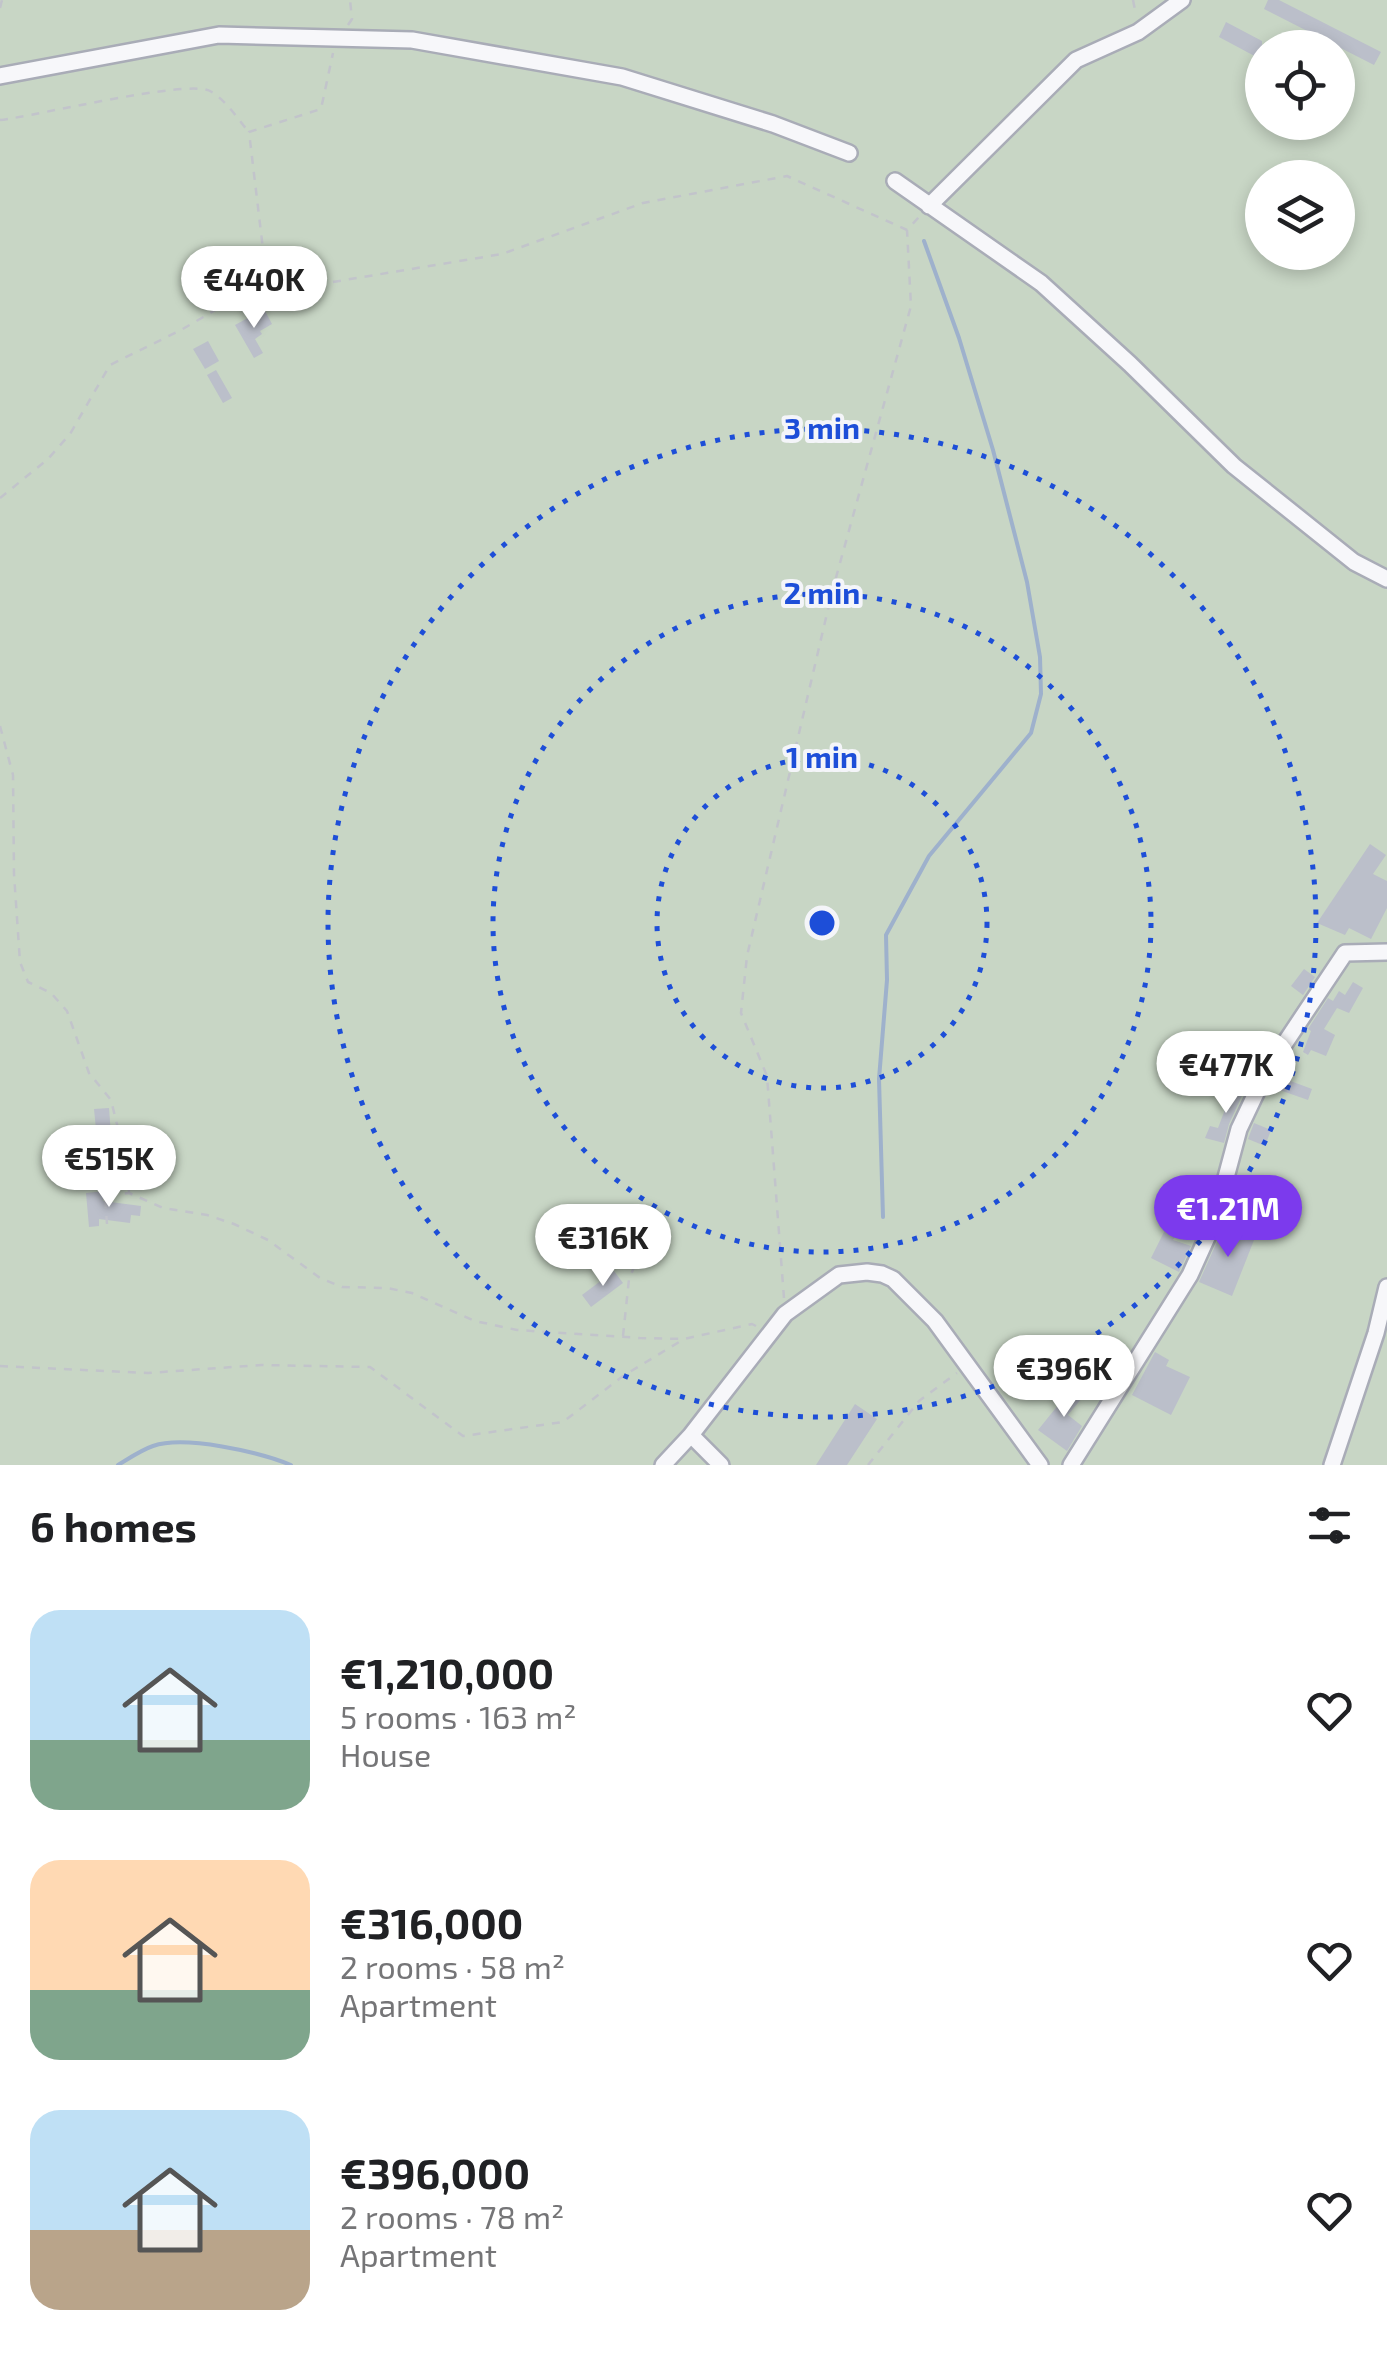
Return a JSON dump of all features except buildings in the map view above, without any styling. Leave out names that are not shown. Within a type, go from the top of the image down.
[{"type":"lane","points":[[929,206],[1076,60],[1138,32],[1182,0]]},
{"type":"lane","points":[[0,76],[219,35],[412,40],[622,77],[772,124],[849,153]]},
{"type":"lane","points":[[895,181],[1040,283],[1234,466],[1354,562],[1387,579]]},
{"type":"lane","points":[[1071,1465],[1190,1274],[1214,1222],[1239,1129],[1266,1070],[1345,954],[1386,950]]},
{"type":"lane","points":[[664,1465],[786,1314],[839,1275],[867,1272],[893,1279],[936,1322],[1040,1465]]},
{"type":"lane","points":[[1332,1465],[1387,1287]]},
{"type":"lane","points":[[691,1436],[722,1465]]},
{"type":"path","points":[[0,8],[2,0]]},
{"type":"path","points":[[249,132],[321,109],[337,38],[352,19],[350,0]]},
{"type":"path","points":[[0,120],[175,88],[208,89],[249,132],[268,292]]},
{"type":"path","points":[[0,498],[48,459],[70,434],[110,365],[236,298],[502,254],[643,204],[788,176],[907,230]]},
{"type":"path","points":[[786,1314],[767,1076],[741,1014],[747,956],[832,592],[912,306],[907,230],[929,206]]},
{"type":"path","points":[[0,726],[13,775],[20,962],[28,982],[51,993],[68,1010],[89,1073],[110,1100],[125,1157],[129,1193]]},
{"type":"path","points":[[107,1224],[105,1196],[129,1193],[163,1208],[234,1224],[268,1240],[320,1278],[342,1287],[412,1293],[475,1321],[517,1330],[684,1339],[752,1324],[762,1328],[768,1337]]},
{"type":"path","points":[[623,1337],[629,1279],[635,1265],[626,1250]]},
{"type":"path","points":[[0,1366],[148,1373],[262,1365],[370,1368],[463,1436],[563,1422],[624,1376],[684,1339]]},
{"type":"path","points":[[868,1465],[918,1401],[967,1366]]},
{"type":"green space","points":[[0,0],[1387,0],[1387,1465],[0,1465]]},
{"type":"waterway","points":[[883,1217],[879,1079],[887,980],[886,935],[929,856],[1031,733],[1041,694],[1040,657],[1027,582],[993,450],[924,241]]},
{"type":"waterway","points":[[118,1465],[153,1446],[184,1442],[242,1450],[291,1465]]}]
